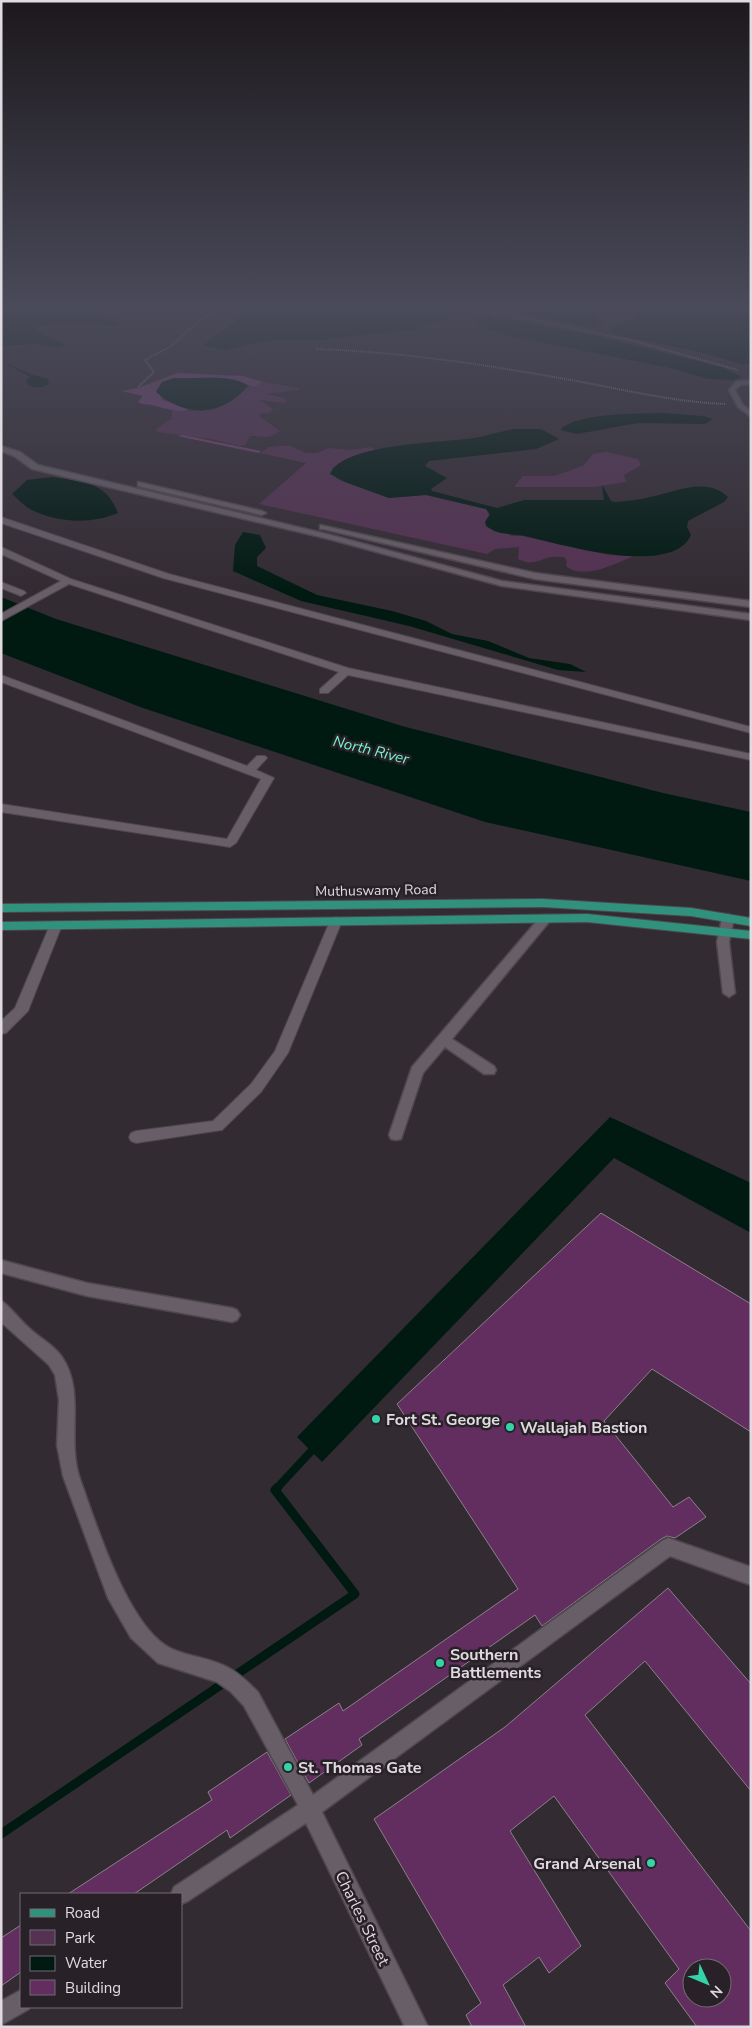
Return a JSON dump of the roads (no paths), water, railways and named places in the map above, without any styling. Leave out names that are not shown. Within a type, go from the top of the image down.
[{"type":"main road","name":"Muthuswamy Road","points":[[1,908],[543,903],[691,912],[727,924],[751,935]]},
{"type":"main road","name":"Muthuswamy Road","points":[[1,926],[587,918],[727,924],[751,922]]},
{"type":"street","points":[[1,520],[166,576],[751,730]]},
{"type":"street","points":[[1,550],[68,581],[346,672],[751,757]]},
{"type":"street","points":[[1,618],[68,581]]},
{"type":"street","points":[[1,585],[21,593]]},
{"type":"street","points":[[324,691],[346,672]]},
{"type":"street","points":[[1,678],[268,778],[230,843],[1,808]]},
{"type":"street","points":[[249,770],[261,758]]},
{"type":"street","points":[[136,1137],[217,1126],[256,1088],[282,1053],[336,921]]},
{"type":"street","points":[[1,1028],[21,1011],[56,924]]},
{"type":"lane","points":[[738,403],[751,415]]},
{"type":"lane","points":[[1,448],[17,454],[28,464],[38,468],[331,537],[502,583],[751,617]]},
{"type":"lane","points":[[38,468],[58,466],[72,468],[535,576],[751,604]]},
{"type":"lane","points":[[396,1136],[417,1071],[545,919]]},
{"type":"lane","points":[[727,924],[723,942],[729,993]]},
{"type":"lane","points":[[444,1040],[490,1070]]},
{"type":"lane","points":[[1,1266],[23,1273],[154,1303],[232,1314]]},
{"type":"lane","name":"Charles Street","points":[[1,1308],[8,1319],[55,1360],[63,1373],[67,1400],[65,1445],[71,1476],[114,1592],[137,1632],[165,1656],[222,1674],[238,1685],[259,1710],[310,1808],[417,2027]]},
{"type":"lane","points":[[182,1893],[310,1808],[668,1547],[751,1576]]},
{"type":"lane","points":[[1,2014],[20,2002]]},
{"type":"water","points":[[173,403],[228,403],[215,409],[203,410],[191,410]]},
{"type":"water","points":[[662,413],[704,416],[713,419],[705,424],[638,423],[577,434],[560,430],[568,424],[593,417]]},
{"type":"water","points":[[515,429],[541,429],[559,439],[536,449],[429,461],[425,466],[447,478],[431,489],[432,491],[497,508],[524,500],[604,500],[602,485],[611,501],[615,502],[642,499],[680,489],[701,486],[710,487],[728,497],[724,502],[688,521],[687,527],[691,535],[680,548],[662,554],[639,556],[614,555],[588,551],[525,536],[500,533],[486,526],[485,522],[490,514],[486,509],[426,495],[389,498],[345,482],[330,474],[339,464],[354,456],[373,450],[418,443],[474,438]]},
{"type":"water","points":[[52,477],[83,482],[100,489],[113,502],[118,513],[98,519],[65,520],[31,510],[12,494],[27,480]]},
{"type":"water","points":[[243,532],[260,535],[266,548],[257,557],[257,566],[317,595],[392,611],[426,621],[452,634],[488,641],[529,658],[570,664],[586,672],[558,670],[409,626],[301,601],[233,571],[235,545]]},
{"type":"water","name":"North River","points":[[1,597],[56,619],[402,726],[663,793],[751,812],[751,881],[485,822],[143,708],[1,653]]},
{"type":"water","points":[[610,1117],[751,1183],[751,1233],[614,1158],[322,1462],[297,1437]]},
{"type":"waterway","points":[[277,1488],[316,1446]]},
{"type":"waterway","points":[[1,1834],[355,1594],[275,1490],[277,1488]]},
{"type":"place","name":"Fort St. George","points":[[376,1419]]},
{"type":"place","name":"Wallajah Bastion","points":[[510,1427]]},
{"type":"place","name":"Southern Battlements","points":[[440,1663]]},
{"type":"place","name":"St. Thomas Gate","points":[[288,1767]]},
{"type":"place","name":"Grand Arsenal","points":[[651,1863]]}]
